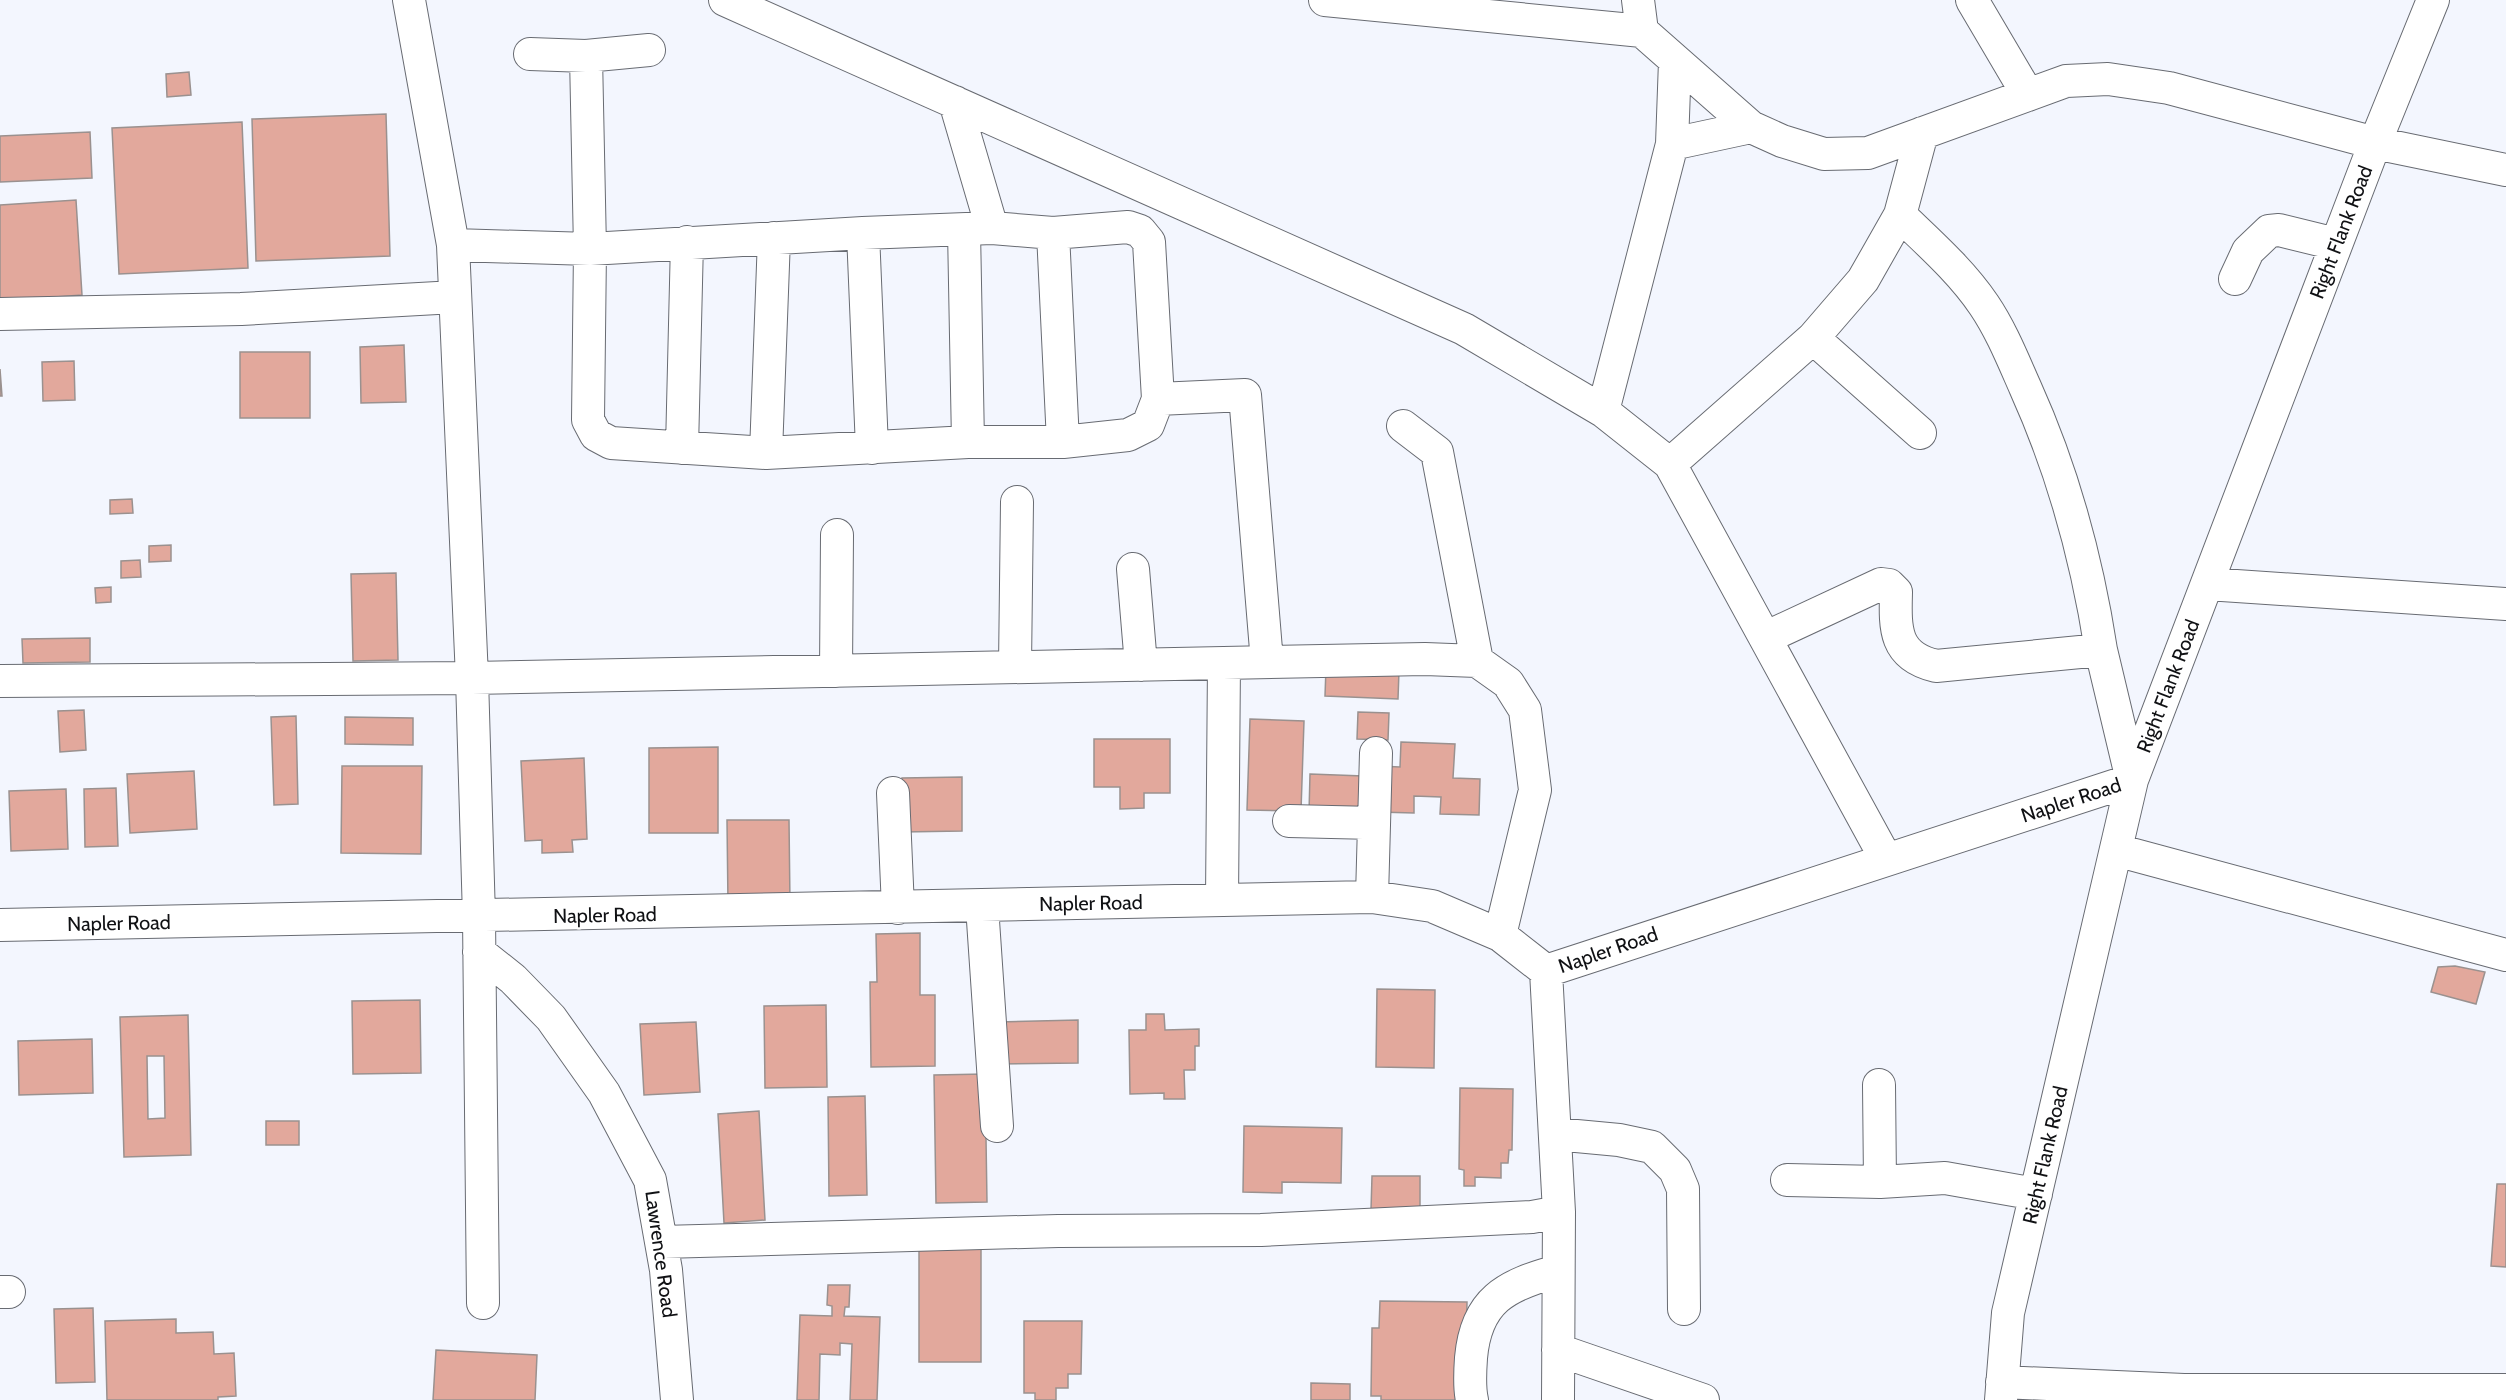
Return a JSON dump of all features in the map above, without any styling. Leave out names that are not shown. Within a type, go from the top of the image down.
[{"type":"street","points":[[409,0],[453,245],[472,678],[479,917],[483,1303]]},
{"type":"street","points":[[725,0],[1464,329],[1603,411],[1670,464],[1767,637],[1886,859]]},
{"type":"street","points":[[1325,0],[1642,31],[1751,127],[1782,141],[1824,154],[1868,153],[2066,81],[2108,79],[2169,88],[2375,143],[2506,170]]},
{"type":"street","points":[[1638,0],[1642,31]]},
{"type":"street","points":[[1642,31],[1660,0]]},
{"type":"street","points":[[1972,0],[2028,95]]},
{"type":"street","name":"Right Flank Road","points":[[2002,1391],[2008,1313],[2132,780],[2336,244],[2433,0]]},
{"type":"street","points":[[530,54],[586,56],[649,50]]},
{"type":"street","points":[[453,245],[590,249],[863,233],[978,229],[1053,233],[1128,227],[1140,231],[1149,242],[1158,399],[1148,425],[1128,435],[1063,442],[968,442],[766,453],[611,443],[596,435],[588,420],[590,249],[586,56]]},
{"type":"street","points":[[1603,411],[1672,144],[1675,61]]},
{"type":"street","points":[[955,102],[978,229],[968,442]]},
{"type":"street","points":[[1672,144],[1751,127]]},
{"type":"street","points":[[1670,464],[1813,338],[1863,280],[1900,215],[1922,134]]},
{"type":"street","points":[[1900,215],[1950,263],[1984,305],[2014,362],[2064,484],[2091,584],[2102,650],[2132,780]]},
{"type":"street","points":[[2235,279],[2248,251],[2269,231],[2279,230],[2336,244]]},
{"type":"street","points":[[863,233],[872,448]]},
{"type":"street","points":[[1053,233],[1063,442]]},
{"type":"street","points":[[766,453],[774,237]]},
{"type":"street","points":[[682,448],[687,242]]},
{"type":"street","points":[[0,314],[241,309],[455,297]]},
{"type":"street","points":[[1813,338],[1920,433]]},
{"type":"street","points":[[1158,399],[1245,395],[1267,662]]},
{"type":"street","points":[[1403,426],[1437,453],[1477,662]]},
{"type":"street","points":[[1015,667],[1017,502]]},
{"type":"street","points":[[836,671],[837,535]]},
{"type":"street","points":[[1133,569],[1141,665]]},
{"type":"street","points":[[1767,637],[1881,584],[1889,585],[1896,592],[1897,630],[1904,649],[1917,662],[1936,666],[2102,650]]},
{"type":"street","points":[[2207,584],[2506,604]]},
{"type":"street","points":[[0,681],[472,678],[1425,659],[1477,662],[1508,682],[1524,710],[1535,790],[1500,935]]},
{"type":"street","points":[[1222,900],[1224,663]]},
{"type":"street","points":[[1372,897],[1376,753]]},
{"type":"street","name":"Napler Road","points":[[0,925],[1372,897],[1432,906],[1500,935],[1546,971],[2132,780]]},
{"type":"street","points":[[893,793],[898,908]]},
{"type":"street","points":[[1289,820],[1374,823]]},
{"type":"street","points":[[2116,850],[2506,955]]},
{"type":"street","points":[[982,906],[997,1126]]},
{"type":"street","name":"Lawrence Road","points":[[479,952],[513,979],[551,1018],[604,1093],[651,1179],[662,1242],[677,1400]]},
{"type":"street","points":[[1546,971],[1559,1212],[1558,1400]]},
{"type":"street","points":[[1879,1085],[1880,1182]]},
{"type":"street","points":[[1555,1134],[1619,1140],[1652,1147],[1675,1170],[1683,1189],[1684,1309]]},
{"type":"street","points":[[1787,1180],[1880,1182],[1945,1178],[2036,1194]]},
{"type":"street","points":[[662,1242],[1058,1231],[1261,1230],[1532,1217],[1559,1212]]},
{"type":"street","points":[[1472,1400],[1470,1375],[1472,1343],[1478,1321],[1490,1302],[1520,1283],[1558,1271]]},
{"type":"street","points":[[1558,1350],[1703,1400]]},
{"type":"street","points":[[2002,1391],[2506,1390]]},
{"type":"building","points":[[189,72],[191,95],[167,97],[166,74]]},
{"type":"building","points":[[386,114],[390,256],[256,261],[252,119]]},
{"type":"building","points":[[242,122],[248,268],[119,274],[112,128]]},
{"type":"building","points":[[90,132],[92,178],[0,182],[0,136]]},
{"type":"building","points":[[76,200],[82,295],[0,301],[0,205]]},
{"type":"building","points":[[404,345],[406,402],[361,403],[360,347]]},
{"type":"building","points":[[240,352],[310,352],[310,418],[240,418]]},
{"type":"building","points":[[74,361],[75,400],[43,401],[42,362]]},
{"type":"building","points":[[0,369],[2,396],[0,396]]},
{"type":"building","points":[[132,499],[133,513],[110,514],[110,500]]},
{"type":"building","points":[[171,545],[171,561],[149,562],[149,546]]},
{"type":"building","points":[[140,560],[141,577],[121,578],[121,561]]},
{"type":"building","points":[[396,573],[398,660],[353,661],[351,574]]},
{"type":"building","points":[[111,587],[111,602],[96,603],[95,588]]},
{"type":"building","points":[[90,638],[90,662],[23,663],[22,639]]},
{"type":"building","points":[[1326,668],[1399,671],[1398,699],[1325,696]]},
{"type":"building","points":[[84,710],[86,750],[60,752],[58,711]]},
{"type":"building","points":[[1358,712],[1389,713],[1388,740],[1357,739]]},
{"type":"building","points":[[296,716],[298,804],[274,805],[271,717]]},
{"type":"building","points":[[345,717],[413,718],[413,745],[345,744]]},
{"type":"building","points":[[1250,719],[1304,721],[1301,811],[1247,810]]},
{"type":"building","points":[[1094,739],[1170,739],[1170,793],[1144,793],[1144,808],[1120,809],[1120,787],[1094,787]]},
{"type":"building","points":[[1401,742],[1455,744],[1453,778],[1480,779],[1479,815],[1440,814],[1441,797],[1414,796],[1414,813],[1378,812],[1379,766],[1400,767]]},
{"type":"building","points":[[718,747],[718,833],[649,833],[649,748]]},
{"type":"building","points":[[584,758],[587,839],[572,840],[573,852],[542,853],[542,840],[525,841],[521,761]]},
{"type":"building","points":[[342,766],[422,766],[421,854],[341,853]]},
{"type":"building","points":[[194,771],[197,829],[130,833],[127,774]]},
{"type":"building","points":[[1310,774],[1363,776],[1361,815],[1309,813]]},
{"type":"building","points":[[962,777],[962,831],[902,832],[902,778]]},
{"type":"building","points":[[116,788],[118,846],[85,847],[84,789]]},
{"type":"building","points":[[66,789],[68,849],[11,851],[9,791]]},
{"type":"building","points":[[727,820],[789,820],[790,904],[728,905]]},
{"type":"building","points":[[920,933],[920,995],[935,995],[935,1066],[871,1067],[870,982],[877,982],[876,934]]},
{"type":"building","points":[[2455,966],[2485,972],[2476,1004],[2431,992],[2438,967]]},
{"type":"building","points":[[1377,989],[1435,990],[1434,1068],[1376,1067]]},
{"type":"building","points":[[420,1000],[421,1073],[353,1074],[352,1001]]},
{"type":"building","points":[[826,1005],[827,1087],[765,1088],[764,1006]]},
{"type":"building","points":[[1146,1014],[1164,1014],[1165,1030],[1199,1029],[1199,1046],[1195,1046],[1195,1070],[1184,1070],[1185,1099],[1164,1099],[1164,1093],[1130,1094],[1129,1030],[1146,1030]]},
{"type":"building","points":[[188,1015],[191,1155],[124,1157],[120,1017]],"holes":[[[147,1056],[164,1056],[165,1118],[148,1119]]]},
{"type":"building","points":[[1078,1020],[1078,1063],[998,1064],[998,1022]]},
{"type":"building","points":[[696,1022],[700,1092],[644,1095],[640,1024]]},
{"type":"building","points":[[92,1039],[93,1093],[19,1095],[18,1041]]},
{"type":"building","points":[[985,1074],[987,1202],[936,1203],[934,1075]]},
{"type":"building","points":[[1460,1088],[1513,1089],[1512,1150],[1509,1150],[1508,1163],[1501,1163],[1501,1178],[1475,1177],[1475,1186],[1464,1186],[1464,1170],[1459,1169]]},
{"type":"building","points":[[865,1096],[867,1195],[829,1196],[828,1097]]},
{"type":"building","points":[[759,1111],[765,1220],[724,1223],[718,1114]]},
{"type":"building","points":[[266,1121],[299,1121],[299,1145],[266,1145]]},
{"type":"building","points":[[1244,1126],[1342,1128],[1341,1183],[1282,1182],[1282,1193],[1243,1192]]},
{"type":"building","points":[[1372,1176],[1420,1176],[1420,1211],[1371,1210]]},
{"type":"building","points":[[2497,1184],[2506,1184],[2506,1267],[2491,1266]]},
{"type":"building","points":[[919,1246],[981,1246],[981,1362],[919,1362]]},
{"type":"building","points":[[828,1285],[850,1285],[849,1307],[845,1307],[844,1316],[880,1317],[877,1400],[850,1400],[852,1344],[840,1343],[840,1355],[820,1354],[819,1400],[797,1400],[800,1315],[832,1316],[832,1306],[827,1305]]},
{"type":"building","points":[[1380,1301],[1467,1302],[1465,1400],[1381,1400],[1381,1396],[1371,1396],[1372,1328],[1379,1328]]},
{"type":"building","points":[[93,1308],[95,1382],[56,1383],[54,1309]]},
{"type":"building","points":[[176,1319],[176,1333],[213,1332],[214,1354],[234,1353],[236,1396],[218,1397],[218,1400],[107,1400],[105,1321]]},
{"type":"building","points":[[1024,1321],[1082,1321],[1081,1374],[1068,1374],[1068,1388],[1056,1388],[1056,1400],[1035,1400],[1035,1393],[1024,1393]]},
{"type":"building","points":[[436,1350],[537,1355],[535,1400],[433,1400]]},
{"type":"building","points":[[1311,1383],[1350,1384],[1350,1400],[1311,1400]]}]
